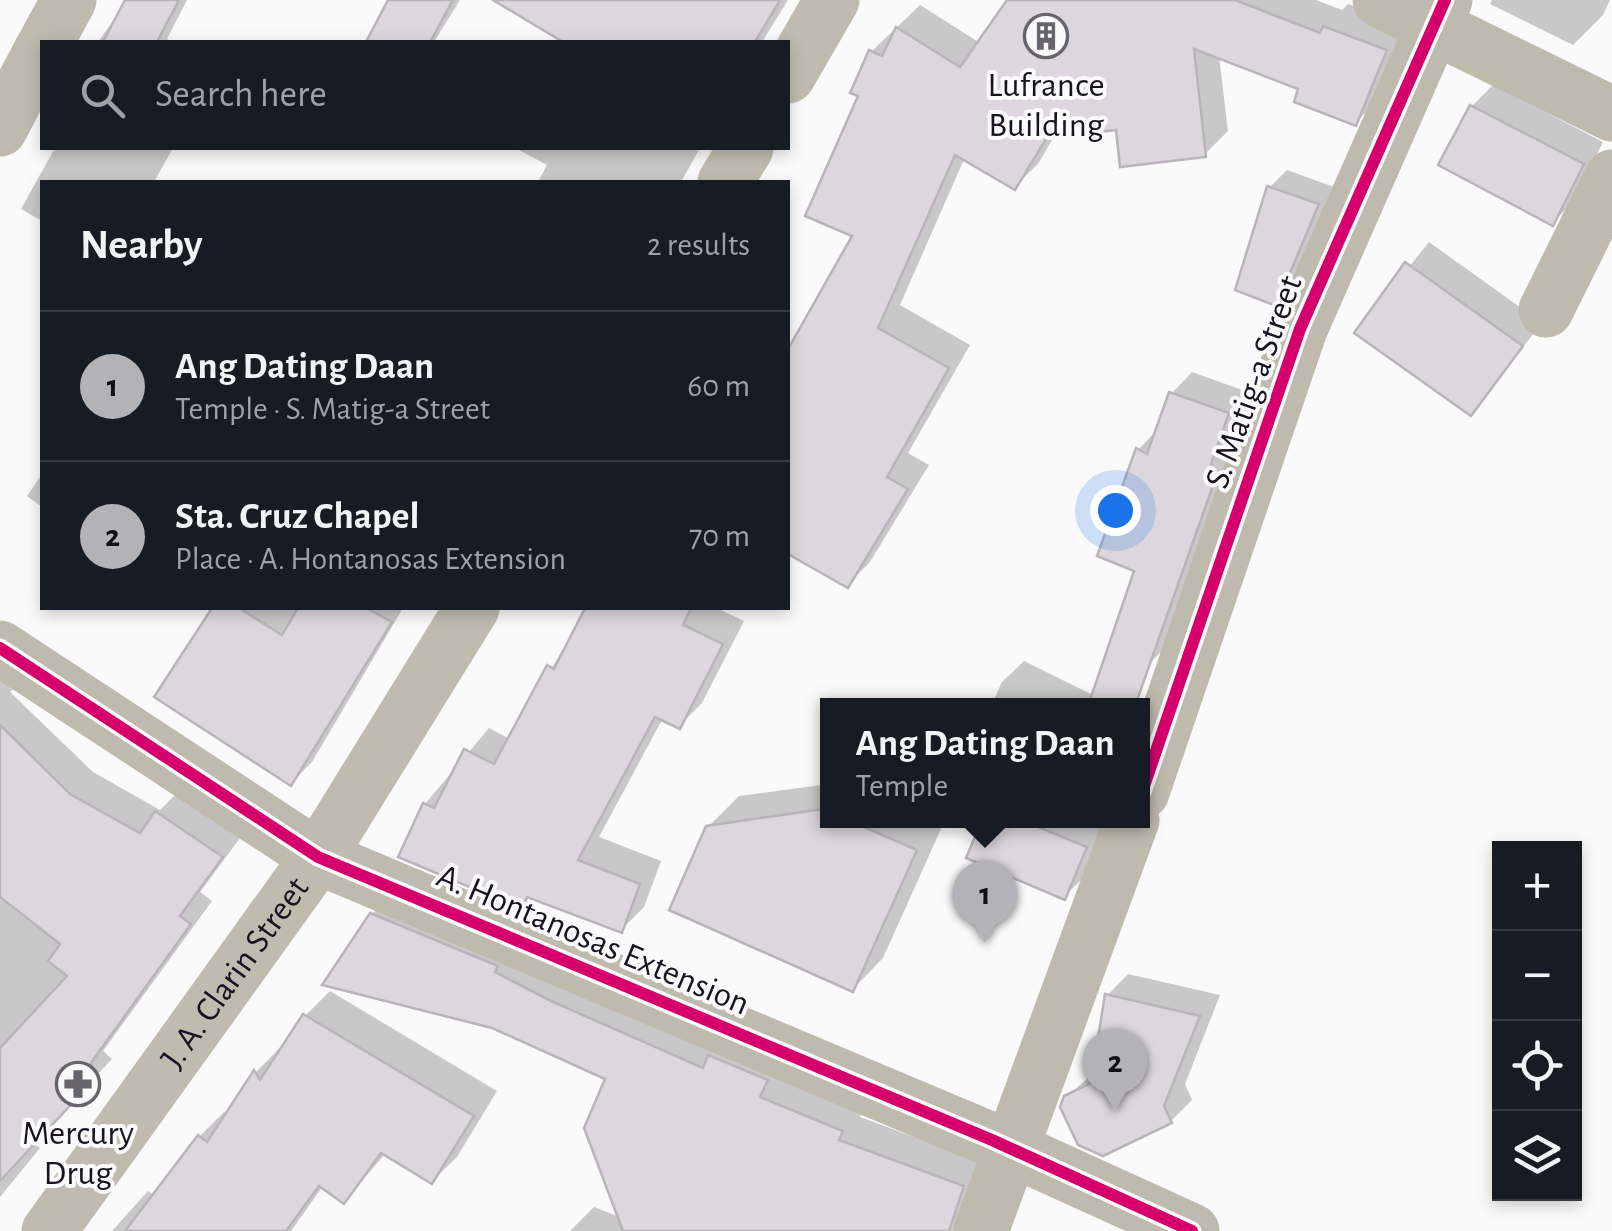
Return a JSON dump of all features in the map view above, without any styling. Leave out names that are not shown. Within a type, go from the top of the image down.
[{"type":"main road","points":[[790,73],[832,0]]},
{"type":"main road","points":[[726,180],[745,150]]},
{"type":"main road","name":"J. A. Clarin Street","points":[[49,1231],[318,857],[471,610]]},
{"type":"street","points":[[47,40],[69,0]]},
{"type":"street","points":[[1380,0],[1439,14],[1612,114]]},
{"type":"street","name":"S. Matig-a Street","points":[[1150,769],[1300,329],[1439,14]]},
{"type":"street","points":[[0,129],[40,53]]},
{"type":"street","points":[[1546,310],[1612,177]]},
{"type":"street","name":"A. Hontanosas Extension","points":[[0,648],[318,857],[1014,1150],[1192,1231]]},
{"type":"street","points":[[981,1231],[1014,1150],[1129,828]]},
{"type":"building","points":[[125,0],[179,0],[158,40],[104,40]]},
{"type":"building","points":[[388,0],[453,0],[431,40],[367,40]]},
{"type":"building","points":[[493,0],[780,0],[756,40],[560,40]]},
{"type":"building","points":[[1007,0],[1235,0],[1320,33],[1323,26],[1387,50],[1356,126],[1294,102],[1298,89],[1194,49],[1206,157],[1120,167],[1116,130],[1046,139],[1015,190],[955,155],[878,328],[949,368],[887,477],[908,489],[848,588],[790,555],[790,345],[852,236],[805,216],[858,96],[850,93],[869,50],[882,56],[896,27],[960,67]]},
{"type":"building","points":[[1470,105],[1584,164],[1553,226],[1438,165]]},
{"type":"building","points":[[1267,186],[1319,204],[1276,306],[1235,290]]},
{"type":"building","points":[[1405,262],[1523,346],[1471,416],[1354,333]]},
{"type":"building","points":[[1169,392],[1229,413],[1207,475],[1216,477],[1138,698],[1091,698],[1134,571],[1097,556],[1136,448],[1147,454]]},
{"type":"building","points":[[211,610],[242,610],[282,635],[297,610],[370,610],[392,622],[291,786],[154,697]]},
{"type":"building","points":[[584,610],[690,610],[683,625],[723,644],[680,729],[655,717],[578,860],[640,884],[622,933],[527,897],[522,909],[398,857],[423,803],[434,808],[464,749],[494,764],[547,665],[554,669]]},
{"type":"building","points":[[0,725],[70,794],[140,833],[155,811],[223,857],[180,916],[191,924],[83,1074],[92,1082],[0,1181],[0,1048],[67,976],[48,961],[60,944],[0,897]]},
{"type":"building","points":[[820,809],[820,828],[866,828],[917,850],[853,992],[669,910],[706,826]]},
{"type":"building","points":[[979,828],[1041,828],[1087,847],[1065,900],[966,858]]},
{"type":"building","points":[[370,913],[498,966],[495,972],[551,1001],[703,1068],[708,1055],[768,1080],[760,1097],[843,1131],[839,1140],[964,1186],[949,1231],[623,1231],[584,1128],[605,1079],[492,1028],[322,985]]},
{"type":"building","points":[[1105,994],[1200,1016],[1164,1106],[1172,1123],[1103,1156],[1078,1145],[1060,1107],[1064,1096],[1091,1083]]},
{"type":"building","points":[[303,1014],[474,1116],[432,1184],[381,1153],[344,1204],[319,1186],[286,1231],[125,1231],[198,1135],[207,1142],[254,1070],[260,1080]]},
{"type":"cycle path","points":[[1150,769],[1300,329],[1445,0]]},
{"type":"cycle path","points":[[0,648],[318,857],[992,1140],[1192,1231]]},
{"type":"place","name":"Lufrance Building","points":[[1046,36]]},
{"type":"place","name":"Ang Dating Daan","points":[[985,943]]},
{"type":"place","name":"Mercury Drug","points":[[78,1084]]},
{"type":"place","name":"Sta. Cruz Chapel","points":[[1115,1111]]}]
